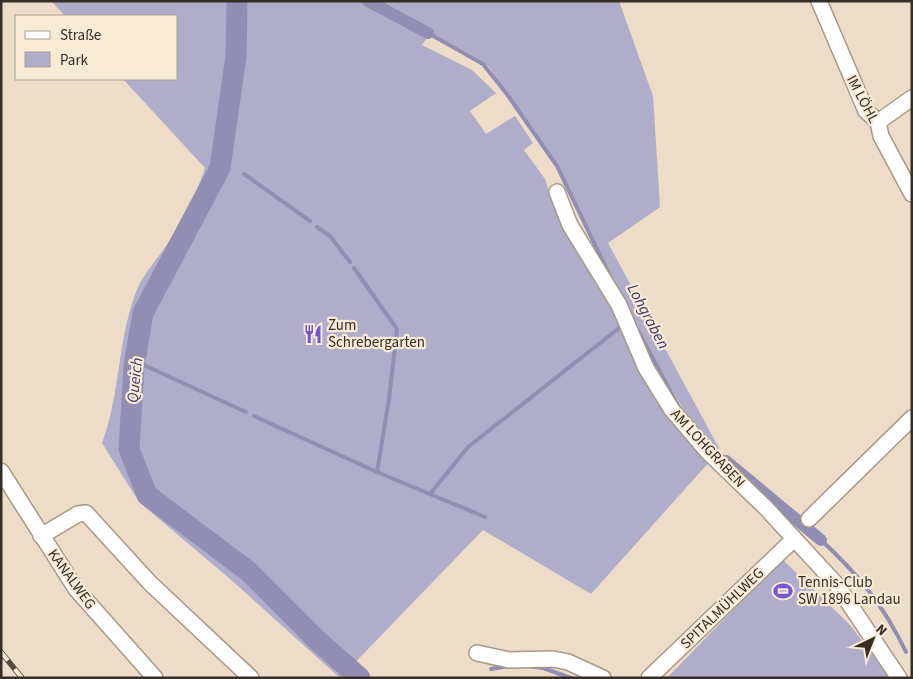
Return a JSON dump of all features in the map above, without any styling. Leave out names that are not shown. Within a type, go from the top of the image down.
[{"type":"street","name":"IM LÖHL","points":[[819,1],[866,111],[878,122],[881,136],[912,194]]},
{"type":"street","points":[[878,122],[912,98]]},
{"type":"street","name":"AM LOHGRABEN","points":[[557,192],[570,225],[619,305],[654,382],[685,426],[794,539],[849,601],[899,678]]},
{"type":"street","points":[[809,519],[912,418]]},
{"type":"street","name":"KANALWEG","points":[[1,471],[76,589],[155,678]]},
{"type":"street","points":[[41,536],[78,514],[86,513],[150,583],[251,678]]},
{"type":"street","name":"SPITALMÜHLWEG","points":[[649,678],[794,539]]},
{"type":"street","points":[[477,653],[509,660],[553,659],[568,662],[603,678]]},
{"type":"green space","points":[[51,1],[619,1],[653,96],[660,207],[608,243],[720,450],[716,454],[690,421],[600,255],[562,175],[534,130],[488,66],[431,33],[422,45],[472,70],[496,93],[470,111],[486,134],[515,116],[533,143],[524,150],[545,179],[551,198],[555,195],[624,321],[625,342],[643,375],[710,461],[591,594],[483,530],[340,678],[229,578],[139,502],[102,443],[113,405],[126,325],[138,287],[183,218],[205,168],[124,80],[178,80],[178,15],[64,15]]},
{"type":"green space","name":"Tennis-Club SW 1896 Landau","points":[[782,559],[849,624],[891,678],[667,678]]},
{"type":"waterway","name":"Queich","points":[[237,1],[236,56],[220,168],[143,313],[134,366],[129,449],[147,495],[248,571],[318,641],[360,678]]},
{"type":"waterway","name":"Lohgraben","points":[[368,1],[428,33]]},
{"type":"waterway","name":"Lohgraben","points":[[428,33],[483,64],[506,93],[557,166],[609,274]]},
{"type":"waterway","points":[[244,174],[310,221]]},
{"type":"waterway","points":[[317,227],[330,236],[350,262]]},
{"type":"waterway","points":[[354,268],[397,329],[389,399],[377,472],[485,517]]},
{"type":"waterway","points":[[430,494],[468,447],[623,325]]},
{"type":"waterway","name":"Lohgraben","points":[[635,325],[681,411]]},
{"type":"waterway","points":[[135,361],[246,412]]},
{"type":"waterway","points":[[254,416],[377,472]]},
{"type":"waterway","name":"Lohgraben","points":[[726,461],[821,540]]},
{"type":"waterway","name":"Lohgraben","points":[[821,540],[870,592],[889,620],[906,652]]},
{"type":"waterway","points":[[491,669],[509,666]]},
{"type":"waterway","points":[[528,666],[543,668],[571,678]]},
{"type":"railway","points":[[1,652],[22,678]]},
{"type":"place","name":"Zum Schrebergarten","points":[[313,334]]},
{"type":"place","name":"Tennis-Club SW 1896 Landau","points":[[783,591]]}]
